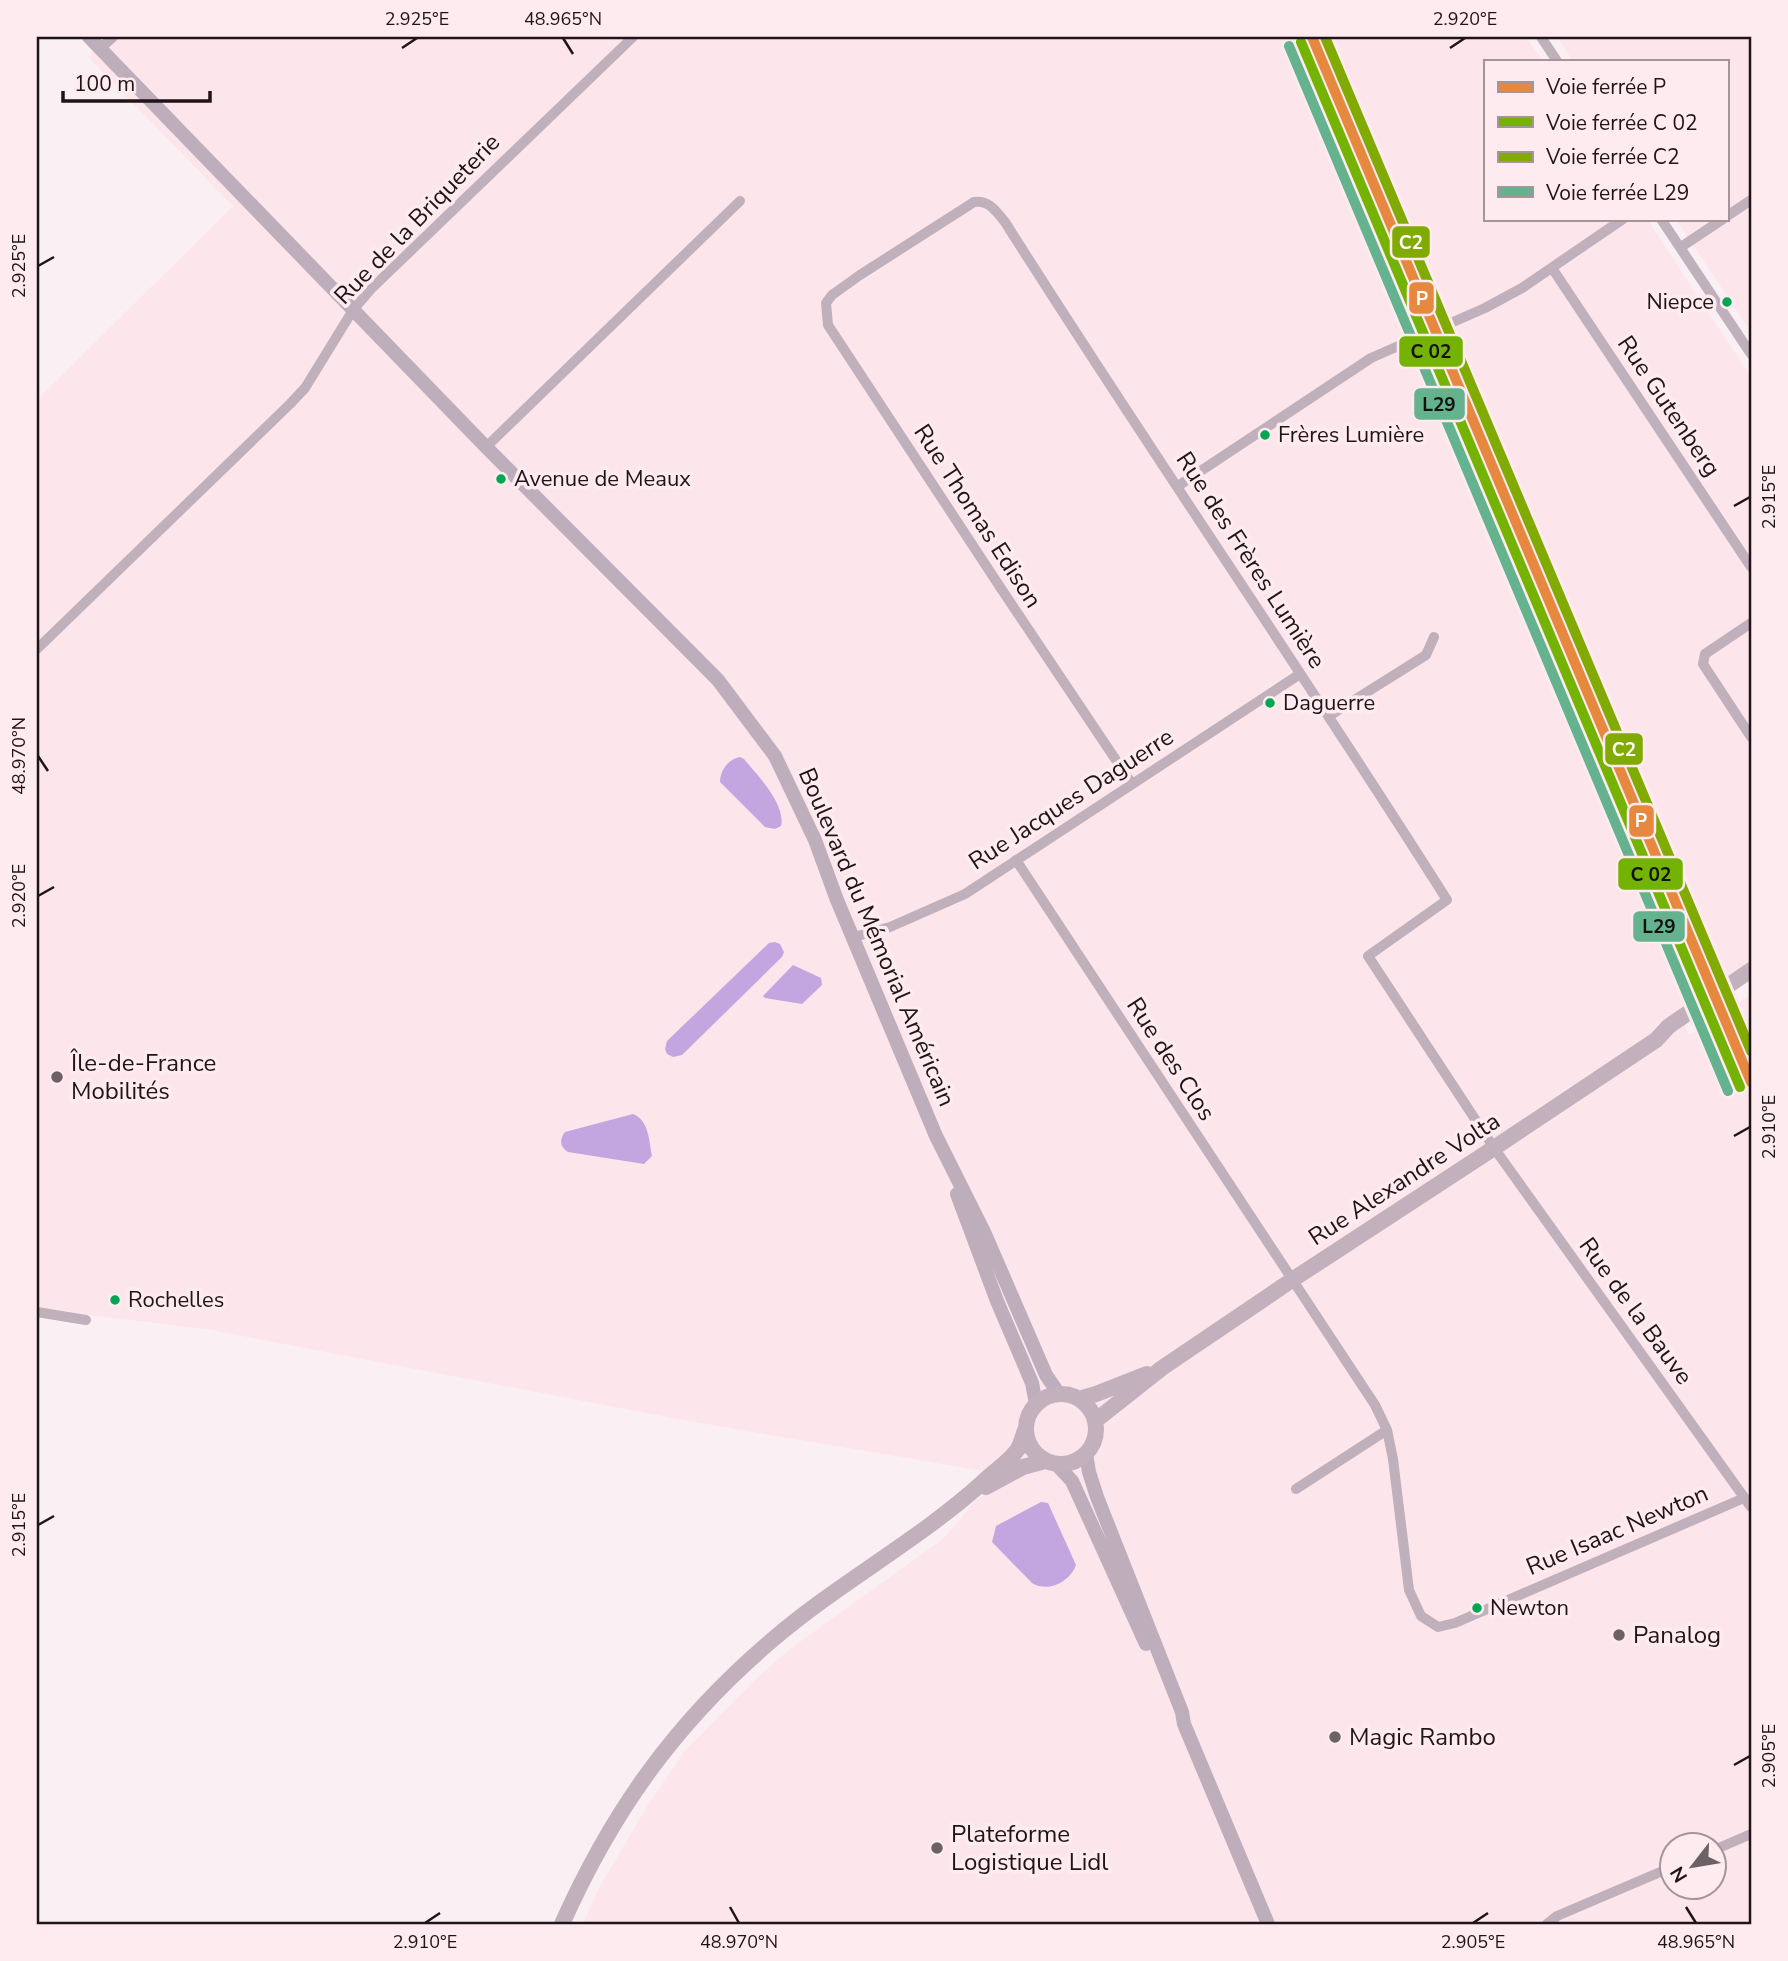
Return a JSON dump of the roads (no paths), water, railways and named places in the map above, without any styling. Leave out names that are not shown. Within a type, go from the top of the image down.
[{"type":"main road","points":[[1672,1030],[1751,970]]},
{"type":"main road","points":[[1672,1030],[1751,983]]},
{"type":"main road","name":"Rue Alexandre Volta","points":[[1095,1421],[1162,1368],[1672,1030]]},
{"type":"main road","name":"Rue Alexandre Volta","points":[[1079,1399],[1162,1368]]},
{"type":"main road","points":[[562,1924],[610,1828],[639,1783],[699,1709],[770,1642],[807,1612],[965,1498],[1012,1457],[1026,1430],[1030,1412],[1042,1399],[1059,1394],[1069,1395],[1086,1405],[1095,1421],[1095,1439],[1078,1461],[1023,1467],[965,1498]]},
{"type":"main road","points":[[1026,1430],[1031,1448],[1051,1463]]},
{"type":"street","points":[[89,37],[486,447],[740,201]]},
{"type":"street","points":[[101,48],[113,37]]},
{"type":"street","name":"Rue de la Briqueterie","points":[[37,649],[305,388],[353,310],[381,279],[633,37]]},
{"type":"street","points":[[1542,37],[1557,60]]},
{"type":"street","points":[[1728,216],[1751,200]]},
{"type":"street","name":"Rue des Frères Lumière","points":[[860,275],[974,202],[981,201],[990,205],[1005,222],[1447,900],[1368,956],[1494,1148]]},
{"type":"street","points":[[1178,486],[1371,358],[1485,308],[1522,288],[1622,220]]},
{"type":"street","points":[[1662,220],[1751,355]]},
{"type":"street","points":[[1681,247],[1722,220]]},
{"type":"street","name":"Rue Gutenberg","points":[[1552,268],[1751,568]]},
{"type":"street","name":"Rue Thomas Edison","points":[[860,275],[832,295],[826,303],[828,326],[1132,784]]},
{"type":"street","name":"Boulevard du Mémorial Américain","points":[[486,447],[718,681],[775,756],[815,840],[936,1136]]},
{"type":"street","points":[[1751,623],[1704,654],[1702,659],[1751,737]]},
{"type":"street","points":[[1329,716],[1426,655],[1434,637]]},
{"type":"street","name":"Rue Jacques Daguerre","points":[[854,937],[890,927],[965,894],[1300,674]]},
{"type":"street","name":"Rue des Clos","points":[[1016,860],[1292,1280]]},
{"type":"street","points":[[936,1136],[985,1234],[1046,1375],[1059,1394]]},
{"type":"street","points":[[936,1136],[971,1236],[1032,1383],[1036,1404]]},
{"type":"street","name":"Rue de la Bauve","points":[[1494,1148],[1751,1507]]},
{"type":"street","name":"Rue Isaac Newton","points":[[1292,1280],[1375,1405],[1387,1430],[1409,1590],[1421,1616],[1438,1627],[1455,1623],[1744,1498]]},
{"type":"street","points":[[37,1312],[86,1320]]},
{"type":"street","points":[[1296,1489],[1387,1430]]},
{"type":"street","points":[[1086,1454],[1092,1482],[1182,1712],[1184,1724]]},
{"type":"street","points":[[1051,1463],[1072,1481],[1177,1714],[1184,1724],[1268,1924]]},
{"type":"street","points":[[1728,1844],[1751,1834]]},
{"type":"street","points":[[1547,1924],[1557,1916],[1658,1873]]},
{"type":"rail line","name":"P","points":[[1312,37],[1751,1082]]},
{"type":"rail line","name":"C2","points":[[1325,37],[1751,1051]]},
{"type":"rail line","name":"L29","points":[[1289,46],[1728,1091]]},
{"type":"place","name":"Niepce","points":[[1727,302]]},
{"type":"place","name":"Frères Lumière","points":[[1265,435]]},
{"type":"place","name":"Avenue de Meaux","points":[[501,479]]},
{"type":"place","name":"Daguerre","points":[[1270,703]]},
{"type":"place","name":"Île-de-France Mobilités","points":[[57,1077]]},
{"type":"place","name":"Rochelles","points":[[115,1300]]},
{"type":"place","name":"Newton","points":[[1477,1608]]},
{"type":"place","name":"Panalog","points":[[1619,1635]]},
{"type":"place","name":"Magic Rambo","points":[[1335,1737]]},
{"type":"place","name":"Plateforme Logistique Lidl","points":[[937,1848]]}]
